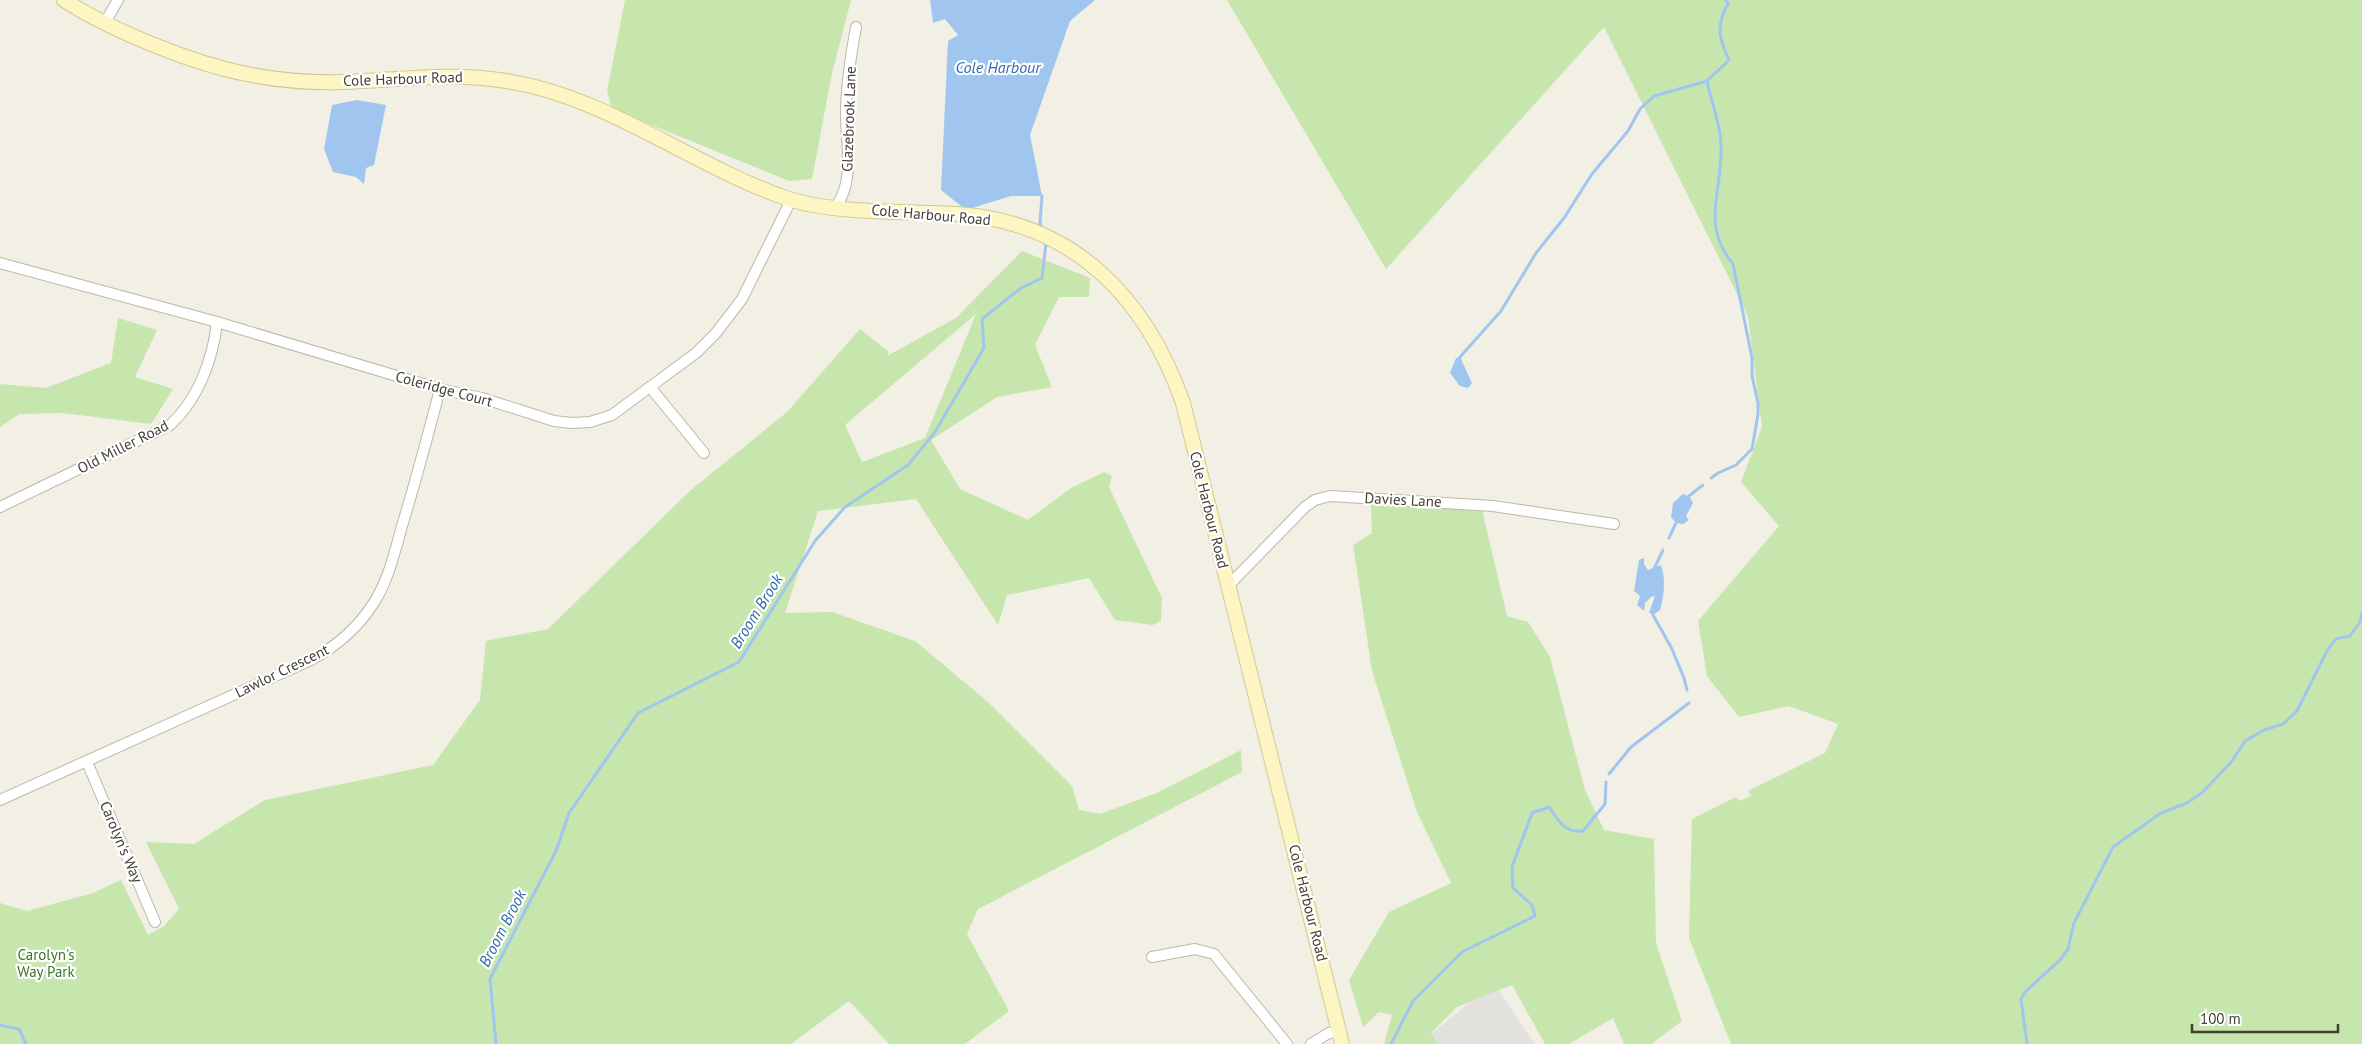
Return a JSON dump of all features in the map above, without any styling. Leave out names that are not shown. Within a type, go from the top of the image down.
[{"type":"main road","name":"Cole Harbour Road","points":[[64,0],[104,24],[193,61],[227,72],[262,79],[296,82],[343,82],[423,76],[478,77],[514,82],[548,91],[594,108],[752,184],[791,200],[836,207],[959,214],[1004,222],[1036,232],[1063,245],[1113,283],[1134,307],[1152,333],[1177,387],[1188,420],[1341,1038]]},
{"type":"street","points":[[104,24],[118,0]]},
{"type":"street","name":"Glazebrook Lane","points":[[836,207],[842,199],[847,178],[846,110],[856,28]]},
{"type":"street","name":"Coleridge Court","points":[[0,263],[217,322],[440,389],[482,398],[554,421],[590,422],[612,415],[696,353],[734,312],[791,200]]},
{"type":"street","name":"Old Miller Road","points":[[0,507],[170,425],[182,412],[201,380],[211,352],[217,322]]},
{"type":"street","points":[[650,386],[704,453]]},
{"type":"street","name":"Lawlor Crescent","points":[[0,800],[311,660],[351,632],[372,606],[387,577],[417,478],[440,389]]},
{"type":"street","name":"Davies Lane","points":[[1228,586],[1305,507],[1315,500],[1330,496],[1493,506],[1549,512],[1614,524]]},
{"type":"street","name":"Carolyn's Way","points":[[87,762],[155,922]]},
{"type":"street","points":[[1152,957],[1195,949],[1214,954],[1222,960],[1251,1001],[1287,1044]]},
{"type":"street","points":[[1310,1044],[1329,1033],[1341,1038]]},
{"type":"green space","points":[[625,0],[851,0],[832,73],[812,179],[789,181],[612,109],[607,91]]},
{"type":"green space","points":[[1227,0],[2362,0],[2362,1044],[1731,1044],[1689,938],[1692,819],[1736,797],[1739,801],[1751,796],[1748,791],[1825,753],[1838,724],[1789,706],[1739,717],[1707,676],[1698,621],[1779,526],[1741,482],[1762,427],[1748,317],[1738,296],[1604,27],[1386,269]]},
{"type":"green space","name":"Carolyn's Way Park","points":[[1022,251],[1090,278],[1089,297],[1059,297],[1035,345],[1052,387],[997,397],[931,440],[960,489],[1028,520],[1071,488],[1104,472],[1112,476],[1109,487],[1162,598],[1161,621],[1153,625],[1115,620],[1089,578],[1007,595],[998,625],[916,499],[818,511],[785,613],[832,612],[915,641],[988,702],[1072,786],[1079,810],[1100,814],[1157,793],[1241,750],[1242,772],[978,909],[967,934],[1009,1011],[965,1044],[889,1044],[849,1001],[791,1044],[0,1044],[0,903],[27,911],[93,893],[121,880],[148,935],[164,926],[179,909],[146,842],[194,844],[265,800],[433,765],[480,700],[486,641],[548,629],[691,490],[787,412],[860,329],[889,352],[887,356],[956,318]],"holes":[[[976,314],[925,438],[862,462],[845,425]]]},
{"type":"green space","points":[[118,318],[157,330],[135,377],[173,389],[151,424],[63,413],[19,414],[0,427],[0,384],[46,388],[111,363]]},
{"type":"green space","points":[[1371,505],[1482,510],[1507,616],[1528,622],[1550,657],[1585,790],[1604,830],[1654,839],[1656,943],[1682,1021],[1651,1044],[1624,1044],[1613,1018],[1569,1044],[1545,1044],[1512,985],[1457,1007],[1431,1033],[1438,1044],[1384,1044],[1392,1015],[1379,1012],[1363,1027],[1349,980],[1389,912],[1451,883],[1417,812],[1372,671],[1353,545],[1372,533]]},
{"type":"shaded area","points":[[1499,990],[1535,1044],[1438,1044],[1431,1034],[1473,1000]]},
{"type":"water","name":"Cole Harbour","points":[[930,0],[1095,0],[1070,21],[1030,135],[1042,196],[1011,196],[966,210],[941,190],[948,41],[958,35],[945,19],[933,23]]},
{"type":"water","points":[[357,100],[386,105],[374,165],[366,168],[364,184],[356,177],[333,172],[324,149],[332,105]]},
{"type":"water","points":[[1460,357],[1472,383],[1468,388],[1460,386],[1450,373],[1456,358]]},
{"type":"water","points":[[1683,494],[1689,496],[1693,503],[1686,516],[1689,520],[1683,524],[1676,523],[1671,517],[1673,503]]},
{"type":"water","points":[[1644,558],[1644,564],[1648,570],[1661,565],[1664,576],[1660,610],[1653,615],[1649,613],[1655,596],[1645,603],[1644,611],[1637,605],[1640,596],[1634,591],[1639,560]]},
{"type":"waterway","points":[[1460,357],[1501,311],[1536,253],[1564,218],[1592,174],[1628,131],[1640,109],[1654,96],[1707,81],[1729,60],[1720,32],[1720,25],[1728,3],[1726,0]]},
{"type":"waterway","points":[[1707,81],[1721,138],[1721,162],[1715,207],[1717,235],[1723,249],[1733,264],[1752,358],[1752,376],[1758,403],[1752,449],[1736,465],[1711,478]]},
{"type":"waterway","name":"Broom Brook","points":[[1042,196],[1040,223],[1042,230]]},
{"type":"waterway","name":"Broom Brook","points":[[496,1044],[490,979],[556,851],[569,813],[638,713],[739,662],[815,541],[845,507],[908,465],[935,432],[984,348],[982,319],[1021,288],[1042,278],[1046,243]]},
{"type":"waterway","points":[[1689,496],[1703,485]]},
{"type":"waterway","points":[[1669,538],[1676,523]]},
{"type":"waterway","points":[[1654,569],[1663,550]]},
{"type":"waterway","points":[[2027,1044],[2021,999],[2025,992],[2060,960],[2068,949],[2074,923],[2113,847],[2161,813],[2187,803],[2203,792],[2232,761],[2245,741],[2264,730],[2283,724],[2297,711],[2328,649],[2336,639],[2350,636],[2360,622],[2362,613]]},
{"type":"waterway","points":[[1653,615],[1671,647],[1687,690]]},
{"type":"waterway","points":[[1609,774],[1631,747],[1689,703]]},
{"type":"waterway","points":[[1391,1044],[1413,1001],[1462,952],[1535,916],[1532,905],[1513,888],[1512,867],[1532,813],[1549,807],[1559,821],[1567,828],[1583,831],[1605,804],[1606,782]]},
{"type":"waterway","name":"Broom Brook","points":[[0,1025],[19,1029],[26,1044]]}]
